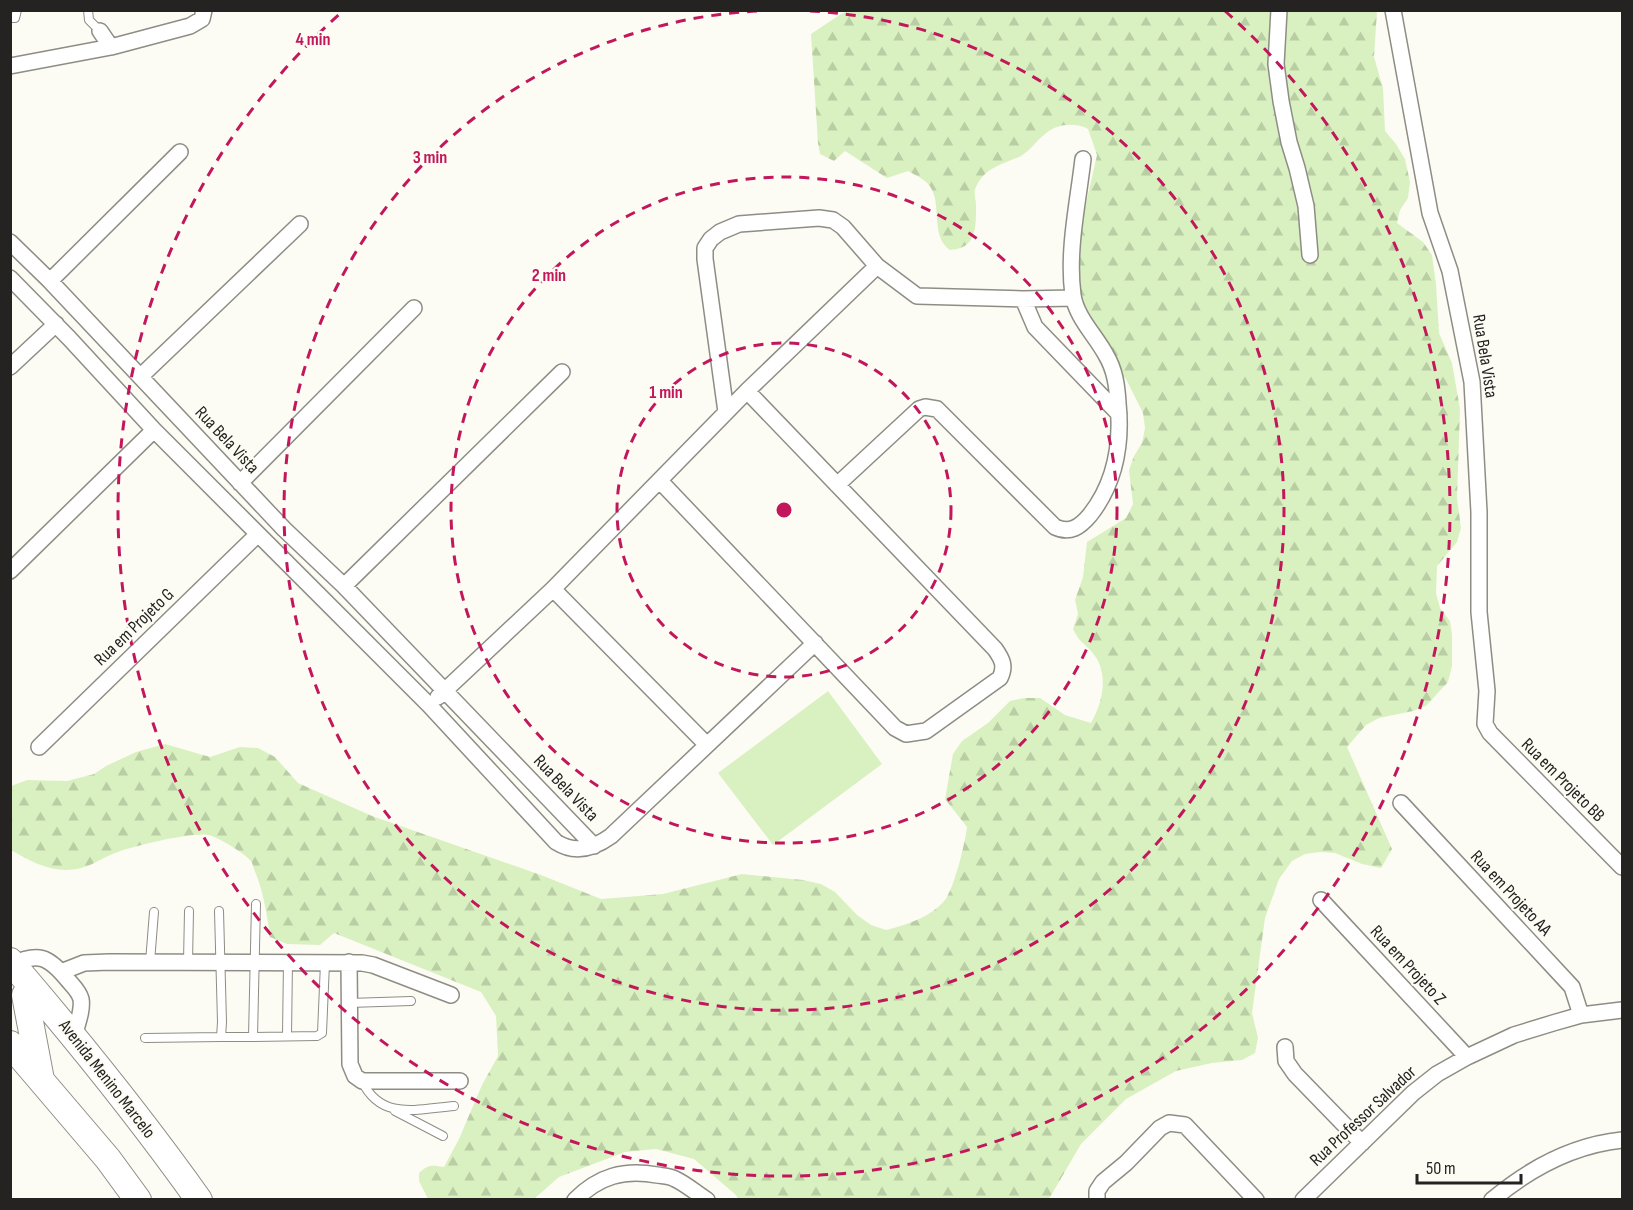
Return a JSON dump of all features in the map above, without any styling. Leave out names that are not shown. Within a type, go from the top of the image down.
[{"type":"main road","name":"Avenida Menino Marcelo","points":[[14,973],[74,1036],[156,1141],[198,1200]]},
{"type":"main road","name":"Avenida Menino Marcelo","points":[[14,973],[181,1200]]},
{"type":"main road","points":[[14,973],[42,1082]]},
{"type":"main road","points":[[10,1044],[108,1159],[138,1200]]},
{"type":"street","points":[[10,66],[111,47],[190,26],[202,19],[204,10]]},
{"type":"street","points":[[1279,10],[1276,64],[1289,142],[1298,168],[1306,206],[1310,255]]},
{"type":"street","name":"Rua Bela Vista","points":[[1393,10],[1430,213],[1450,271],[1472,382],[1479,512],[1479,612],[1487,691],[1484,715]]},
{"type":"street","points":[[100,31],[111,47]]},
{"type":"street","points":[[50,281],[180,152]]},
{"type":"street","points":[[837,485],[919,409],[931,407],[936,409],[1055,527],[1063,531],[1071,530],[1091,514],[1111,480],[1120,441],[1113,368],[1080,314],[1073,298],[1074,238],[1083,159]]},
{"type":"street","points":[[726,412],[705,248],[720,232],[739,224],[819,218],[833,220],[843,227],[877,266],[917,296],[1073,298]]},
{"type":"street","points":[[141,376],[300,224]]},
{"type":"street","name":"Rua Bela Vista","points":[[10,242],[141,376],[284,529],[344,586],[446,690],[594,846]]},
{"type":"street","points":[[429,705],[553,589],[747,391],[877,266]]},
{"type":"street","name":"Rua Bela Vista","points":[[10,278],[154,430],[429,705],[556,842],[566,849],[576,850],[594,846]]},
{"type":"street","points":[[1023,299],[1035,327],[1119,414]]},
{"type":"street","points":[[240,483],[414,308]]},
{"type":"street","points":[[69,338],[87,320]]},
{"type":"street","points":[[10,367],[56,324]]},
{"type":"street","points":[[344,586],[562,372]]},
{"type":"street","points":[[660,481],[895,728],[906,734],[926,731],[1000,678],[1003,672],[1001,658],[995,649],[747,391]]},
{"type":"street","points":[[10,571],[154,430]]},
{"type":"street","name":"Rua em Projeto G","points":[[39,747],[262,540],[284,529]]},
{"type":"street","points":[[553,589],[707,745]]},
{"type":"street","points":[[594,846],[611,836],[815,643]]},
{"type":"street","name":"Rua em Projeto BB","points":[[1484,715],[1490,734],[1623,867]]},
{"type":"street","name":"Rua em Projeto AA","points":[[1401,803],[1572,987],[1581,1015]]},
{"type":"street","name":"Rua em Projeto Z","points":[[1321,900],[1467,1057]]},
{"type":"street","points":[[14,973],[27,957],[48,960],[61,972],[81,997],[74,1036]]},
{"type":"street","points":[[61,972],[84,963],[349,962],[373,965],[451,995]]},
{"type":"street","points":[[349,962],[350,1064],[355,1076],[362,1081],[460,1081]]},
{"type":"street","name":"Rua Professor Salvador","points":[[1303,1200],[1413,1093],[1437,1074],[1514,1035],[1581,1015],[1623,1010]]},
{"type":"street","points":[[1285,1047],[1286,1061],[1295,1074],[1362,1143]]},
{"type":"street","points":[[1097,1200],[1097,1191],[1103,1182],[1126,1164],[1160,1128],[1169,1123],[1178,1122],[1185,1125],[1256,1200]]},
{"type":"street","points":[[1492,1200],[1517,1179],[1555,1159],[1623,1140]]},
{"type":"street","points":[[575,1200],[598,1181],[617,1174],[638,1171],[674,1178],[706,1200]]},
{"type":"lane","points":[[10,18],[15,18],[17,10]]},
{"type":"lane","points":[[88,10],[89,20],[100,31]]},
{"type":"lane","points":[[253,1037],[256,904]]},
{"type":"lane","points":[[188,962],[189,911]]},
{"type":"lane","points":[[219,911],[222,1022],[220,1037]]},
{"type":"lane","points":[[150,962],[154,912]]},
{"type":"lane","points":[[287,1036],[288,961]]},
{"type":"lane","points":[[145,1038],[317,1036],[322,1033],[325,962]]},
{"type":"lane","points":[[350,1003],[411,1001]]},
{"type":"lane","points":[[362,1081],[368,1094],[443,1136]]},
{"type":"lane","points":[[394,1110],[454,1106]]},
{"type":"green space","points":[[850,10],[1377,11],[1374,57],[1383,88],[1385,131],[1405,159],[1410,182],[1408,198],[1400,210],[1397,223],[1423,242],[1432,255],[1439,333],[1452,363],[1460,409],[1457,498],[1461,528],[1457,542],[1437,566],[1436,593],[1440,608],[1450,621],[1452,635],[1452,666],[1448,682],[1426,706],[1379,718],[1366,725],[1347,747],[1392,849],[1381,868],[1362,864],[1335,853],[1305,854],[1292,861],[1279,879],[1265,918],[1252,1013],[1258,1038],[1255,1053],[1242,1060],[1212,1063],[1176,1071],[1126,1099],[1081,1144],[1049,1199],[738,1199],[694,1159],[656,1149],[625,1152],[559,1177],[534,1199],[428,1199],[419,1181],[419,1173],[431,1166],[444,1167],[498,1056],[496,1016],[481,992],[334,933],[320,945],[287,944],[270,937],[263,897],[251,861],[231,846],[208,835],[177,837],[137,846],[74,870],[59,870],[37,864],[11,850],[11,786],[27,780],[67,781],[94,774],[136,752],[165,744],[210,757],[240,747],[258,748],[275,757],[298,783],[372,816],[541,875],[601,899],[663,894],[742,874],[821,884],[835,892],[857,915],[871,925],[886,930],[918,920],[939,906],[952,886],[962,854],[967,827],[945,799],[953,754],[962,741],[988,723],[1010,701],[1040,698],[1065,715],[1091,723],[1099,706],[1103,687],[1101,668],[1097,659],[1073,629],[1078,614],[1075,600],[1083,577],[1087,542],[1126,518],[1133,504],[1129,470],[1142,443],[1145,428],[1143,413],[1126,379],[1087,328],[1080,294],[1077,254],[1081,225],[1097,155],[1088,129],[1071,125],[1055,128],[1021,156],[984,175],[975,189],[976,221],[973,235],[965,246],[950,250],[940,237],[934,196],[924,180],[908,171],[887,178],[845,151],[834,161],[820,154],[811,34]]},
{"type":"green space","points":[[828,691],[882,764],[773,845],[718,773]]}]
